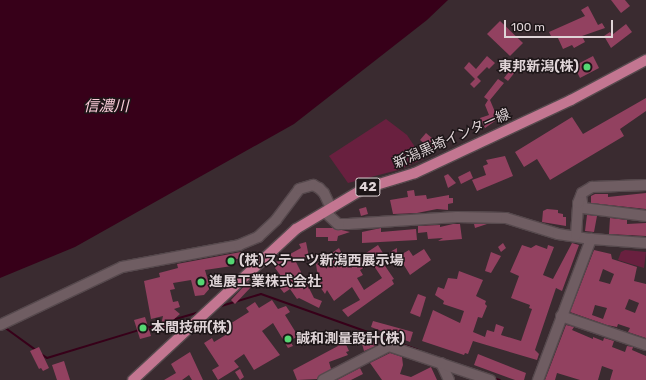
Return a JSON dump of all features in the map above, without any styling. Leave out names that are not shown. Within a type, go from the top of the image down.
[{"type":"main road","name":"新潟黒埼インター線","points":[[133,380],[296,229],[363,189],[415,173],[497,136],[646,60]]},
{"type":"street","points":[[0,325],[122,267],[239,245],[258,237],[276,220],[299,189],[313,185],[324,192],[328,210],[338,224],[481,216],[506,218],[558,234],[576,235],[591,239],[646,243]]},
{"type":"street","points":[[576,235],[578,202],[581,196],[592,187],[646,185]]},
{"type":"street","points":[[581,196],[583,208],[646,216]]},
{"type":"street","points":[[538,380],[591,239]]},
{"type":"street","points":[[561,316],[646,345]]},
{"type":"street","points":[[323,380],[389,346],[490,380]]},
{"type":"street","points":[[441,363],[449,380]]},
{"type":"shaded area","points":[[386,119],[407,135],[423,159],[398,170],[348,183],[329,156]]},
{"type":"shaded area","points":[[625,250],[646,252],[644,268],[618,260],[621,252]]},
{"type":"water","name":"信濃川","points":[[0,0],[448,0],[427,20],[294,124],[75,247],[0,278]]},
{"type":"building","points":[[611,0],[625,0],[630,6],[621,13]]},
{"type":"building","points":[[588,6],[598,25],[602,23],[605,28],[582,36],[585,42],[574,48],[572,45],[563,49],[557,36],[552,38],[549,32],[585,16],[581,10]]},
{"type":"building","points":[[500,21],[523,43],[510,56],[487,34]]},
{"type":"building","points":[[626,24],[632,32],[611,48],[604,36],[610,32],[612,35]]},
{"type":"building","points":[[487,56],[495,63],[489,69],[487,67],[477,77],[481,81],[474,88],[470,84],[475,79],[464,68],[469,62],[476,69]]},
{"type":"building","name":"東邦新潟(株)","points":[[593,56],[599,68],[580,78],[574,66]]},
{"type":"building","points":[[518,60],[522,63],[508,81],[504,78]]},
{"type":"building","points":[[498,79],[504,83],[490,100],[498,119],[485,128],[480,118],[489,115],[485,105],[488,100],[484,97]]},
{"type":"building","points":[[646,98],[646,111],[620,129],[624,136],[550,180],[537,159],[524,167],[515,152],[572,117],[583,134]]},
{"type":"building","points":[[426,133],[440,145],[434,152],[420,140]]},
{"type":"building","points":[[505,156],[513,176],[477,191],[472,180],[486,175],[483,166],[488,164],[486,160]]},
{"type":"building","points":[[470,171],[473,178],[461,184],[458,177]]},
{"type":"building","points":[[448,174],[456,183],[448,188],[444,176]]},
{"type":"building","points":[[414,190],[415,196],[426,195],[427,199],[449,195],[449,198],[453,198],[453,203],[448,204],[448,210],[437,209],[417,213],[393,214],[390,200],[408,197],[407,191]]},
{"type":"building","points":[[646,193],[646,209],[591,203],[591,196],[595,194],[608,194],[608,197]]},
{"type":"building","points":[[366,207],[368,214],[361,216],[359,209]]},
{"type":"building","points":[[547,209],[558,210],[558,213],[563,214],[563,217],[566,217],[566,226],[542,222],[543,211]]},
{"type":"building","points":[[587,215],[597,216],[594,232],[585,231]]},
{"type":"building","points":[[610,218],[627,220],[627,224],[646,223],[646,236],[609,234]]},
{"type":"building","points":[[460,224],[462,239],[438,241],[443,238],[428,239],[427,232],[418,233],[418,226],[440,225],[440,227]]},
{"type":"building","points":[[474,224],[487,224],[475,228]]},
{"type":"building","points":[[316,228],[333,228],[350,232],[338,236],[337,241],[328,241],[328,237],[316,237]]},
{"type":"building","points":[[381,228],[381,232],[416,229],[417,240],[362,243],[362,232]]},
{"type":"building","points":[[306,242],[309,257],[296,262],[314,298],[322,301],[319,308],[299,298],[297,299],[290,289],[284,293],[280,288],[287,284],[272,264],[301,248],[299,244]]},
{"type":"building","points":[[503,243],[506,248],[501,252],[498,247]]},
{"type":"building","points":[[572,243],[579,245],[562,291],[556,288],[535,350],[539,354],[537,360],[473,341],[468,354],[465,353],[464,355],[422,341],[433,310],[460,323],[464,311],[443,304],[444,301],[435,295],[438,287],[444,289],[448,278],[457,279],[459,271],[483,280],[476,296],[486,301],[485,304],[487,306],[482,318],[478,317],[473,332],[485,337],[487,330],[494,332],[496,324],[504,327],[501,335],[521,341],[532,309],[529,308],[530,305],[511,298],[519,276],[510,272],[522,245],[531,248],[536,245],[547,249],[548,245],[554,247],[543,275],[553,279]]},
{"type":"building","points":[[378,245],[386,258],[381,260],[394,279],[392,280],[394,284],[348,317],[342,310],[360,300],[352,287],[334,301],[327,290],[325,294],[318,284],[323,281],[317,271],[316,264],[339,248],[345,260],[357,253],[360,257]],"holes":[[[372,263],[382,278],[364,290],[357,278],[363,275],[360,270]]]},
{"type":"building","points":[[397,248],[397,257],[409,250],[413,256],[424,249],[431,260],[410,275],[402,262],[398,264],[390,252]]},
{"type":"building","points":[[594,250],[611,254],[612,259],[637,267],[634,281],[646,284],[646,338],[628,332],[630,328],[618,324],[617,327],[607,325],[570,312]],"holes":[[[603,269],[614,274],[610,284],[599,281]],[[629,299],[639,303],[635,313],[625,309]],[[595,305],[607,308],[603,319],[592,315]]]},
{"type":"building","points":[[241,252],[242,258],[236,259],[237,262],[232,266],[205,270],[210,288],[204,295],[195,296],[191,280],[173,283],[175,289],[170,290],[173,302],[178,301],[180,307],[174,309],[180,314],[164,328],[161,325],[163,316],[151,319],[144,281],[160,277],[159,273],[178,268],[177,264]]},
{"type":"building","points":[[491,252],[501,256],[491,273],[485,271]]},
{"type":"building","points":[[261,278],[264,284],[259,287],[255,281]]},
{"type":"building","points":[[248,282],[252,286],[235,304],[231,300]]},
{"type":"building","points":[[418,294],[426,297],[420,317],[410,313]]},
{"type":"building","points":[[272,300],[278,309],[286,306],[290,312],[285,315],[298,336],[290,341],[293,346],[288,348],[273,323],[262,331],[280,355],[254,370],[244,354],[234,361],[239,367],[218,380],[212,370],[219,366],[204,343],[212,338],[214,342],[229,333],[225,327],[249,312],[246,308],[255,302],[259,308]]},
{"type":"building","name":"本間技研(株)","points":[[145,317],[151,336],[140,339],[134,320]]},
{"type":"building","points":[[373,321],[413,332],[410,342],[371,327]]},
{"type":"building","points":[[566,325],[574,327],[572,330],[593,339],[593,337],[603,341],[604,338],[614,341],[612,347],[625,352],[627,346],[633,347],[632,350],[646,356],[646,380],[610,380],[613,370],[602,366],[598,380],[580,380],[557,373],[555,380],[545,380]]},
{"type":"building","points":[[370,337],[376,346],[364,351],[361,340]]},
{"type":"building","points":[[344,340],[349,351],[346,352],[348,355],[329,362],[331,369],[317,379],[297,380],[293,370],[338,346],[336,343]]},
{"type":"building","points":[[39,347],[49,368],[43,371],[41,368],[39,369],[30,351]]},
{"type":"building","points":[[190,352],[203,380],[192,380],[189,375],[182,380],[164,380],[176,373],[171,364]]},
{"type":"building","points":[[390,353],[402,357],[403,365],[400,374],[411,377],[431,367],[437,380],[382,380],[370,363]]},
{"type":"building","points":[[478,354],[526,373],[524,380],[515,380],[474,365]]},
{"type":"building","points":[[64,361],[70,380],[57,380],[52,365]]},
{"type":"building","points":[[360,368],[363,374],[351,380],[337,380]]},
{"type":"building","points":[[240,369],[244,377],[240,380],[235,372]]},
{"type":"waterway","points":[[218,307],[261,294],[418,350]]},
{"type":"waterway","points":[[172,320],[200,312]]},
{"type":"waterway","points":[[147,328],[164,323]]},
{"type":"waterway","points":[[4,327],[36,350]]},
{"type":"waterway","points":[[41,354],[47,358],[139,330]]},
{"type":"waterway","points":[[493,378],[500,380]]},
{"type":"place","name":"東邦新潟(株)","points":[[587,67]]},
{"type":"place","name":"(株)ステーツ新潟西展示場","points":[[231,261]]},
{"type":"place","name":"進展工業株式会社","points":[[201,282]]},
{"type":"place","name":"本間技研(株)","points":[[143,328]]},
{"type":"place","name":"誠和測量設計(株)","points":[[288,339]]}]
